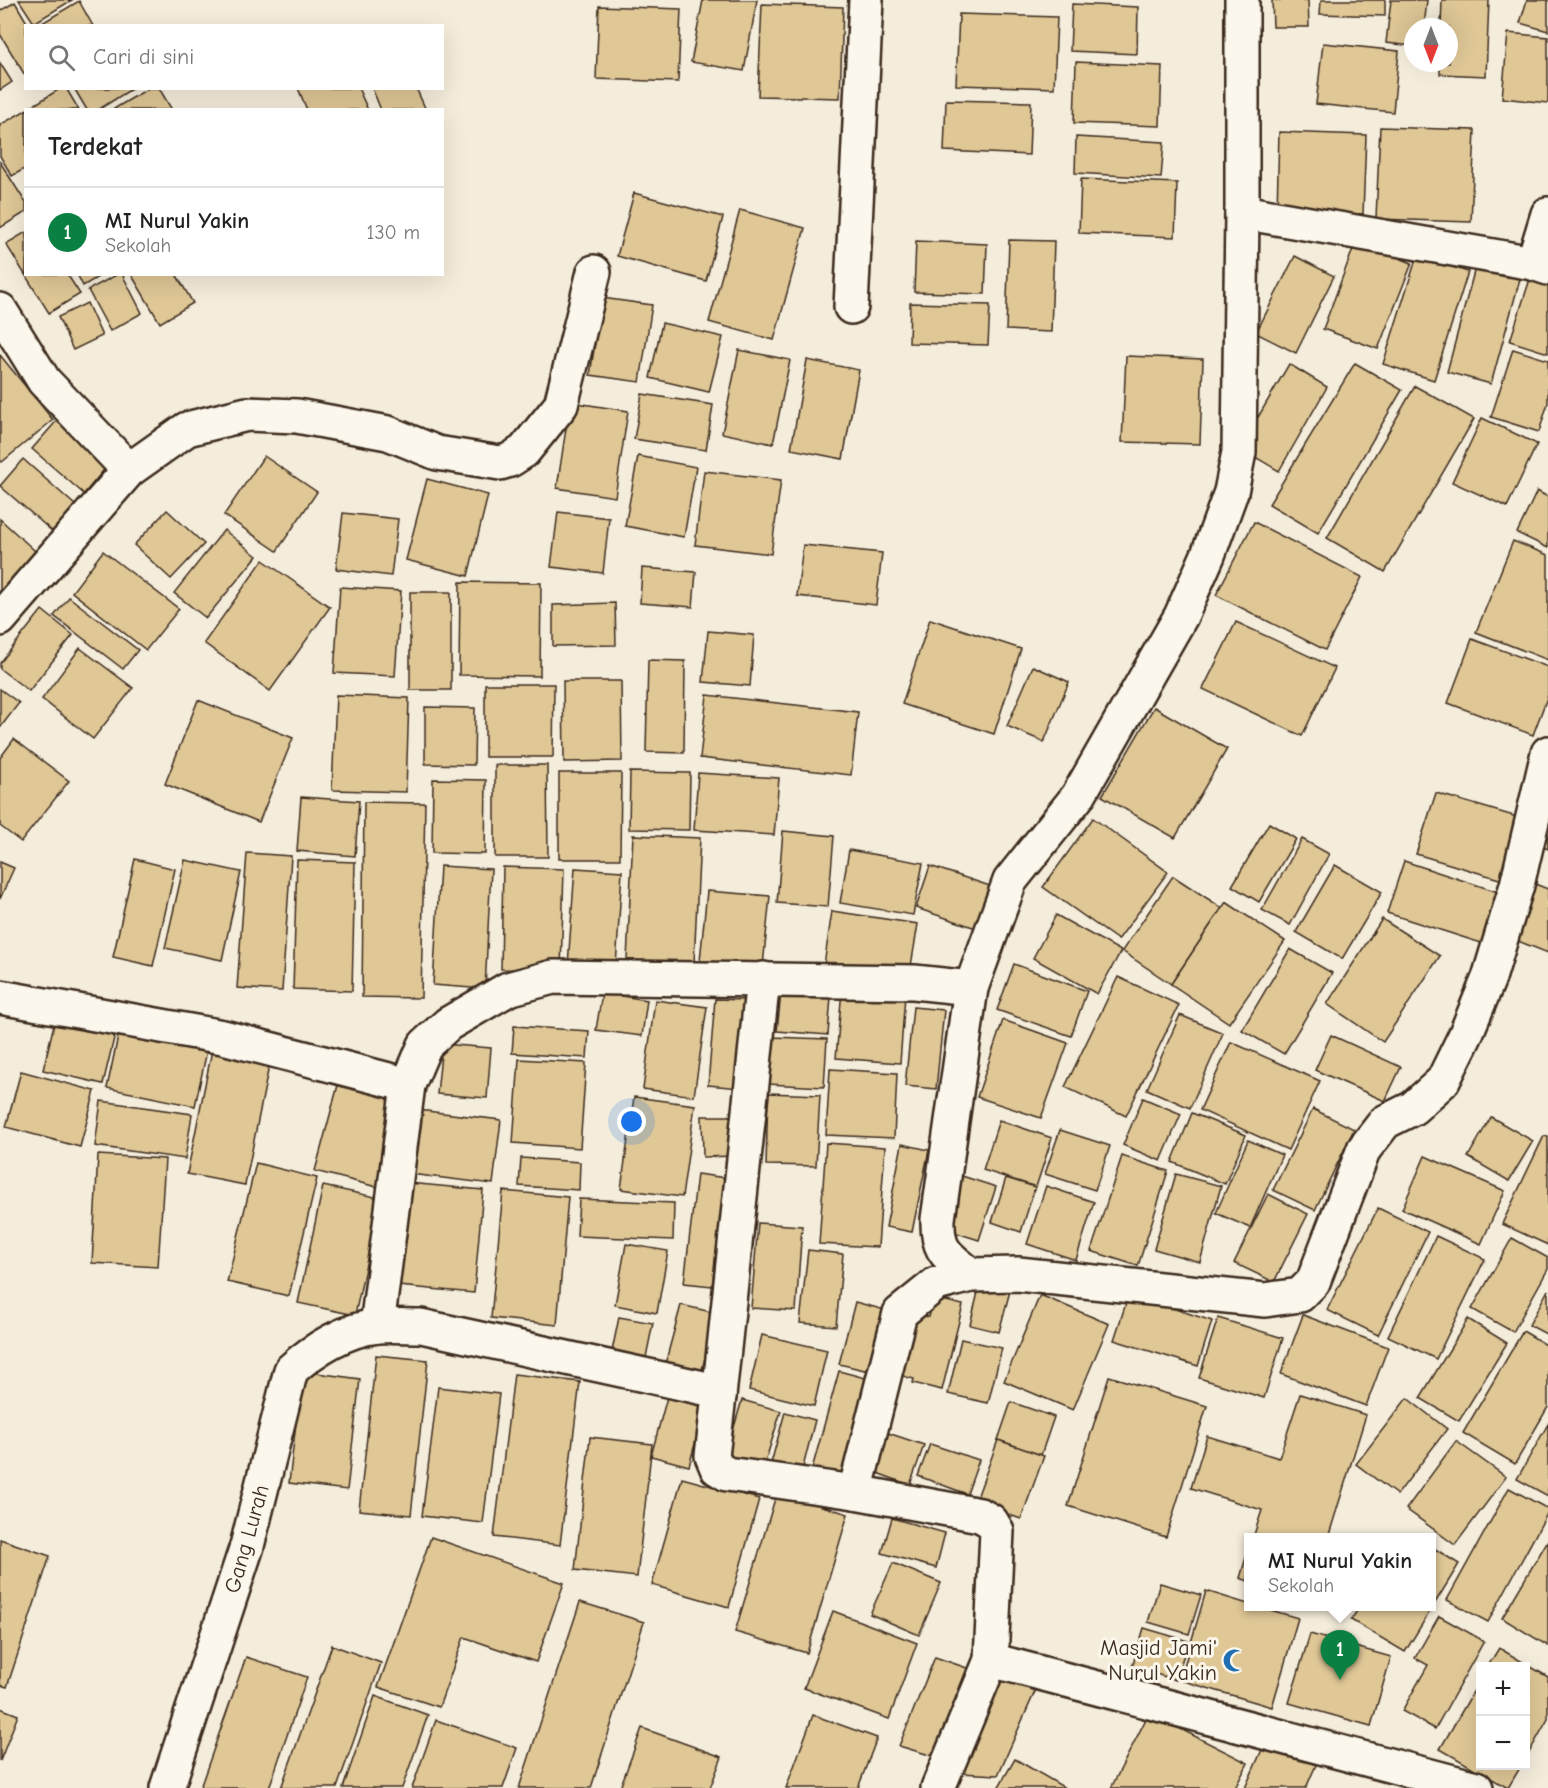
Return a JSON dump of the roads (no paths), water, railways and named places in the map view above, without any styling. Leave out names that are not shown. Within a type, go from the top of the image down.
[{"type":"street","points":[[851,307],[866,0]]},
{"type":"street","points":[[971,1275],[944,1252],[937,1236],[971,988],[1010,880],[1078,796],[1181,616],[1208,555],[1227,503],[1239,452],[1242,0]]},
{"type":"street","points":[[1242,212],[1541,266],[1548,214]]},
{"type":"street","points":[[0,619],[129,470],[187,429],[247,414],[308,418],[388,433],[437,453],[500,463],[510,460],[524,451],[561,405],[594,272]]},
{"type":"street","points":[[0,310],[44,381],[129,470]]},
{"type":"street","points":[[855,1492],[900,1313],[936,1284],[971,1275],[1018,1274],[1265,1300],[1300,1295],[1313,1282],[1364,1149],[1385,1122],[1413,1108],[1443,1082],[1465,1036],[1489,978],[1517,885],[1548,753]]},
{"type":"street","points":[[372,1327],[408,1085],[425,1045],[448,1023],[508,988],[553,977],[914,982],[971,988]]},
{"type":"street","points":[[763,979],[711,1456],[717,1468],[727,1474],[855,1492],[980,1515],[991,1521],[997,1531],[991,1660],[938,1788]]},
{"type":"street","points":[[0,997],[223,1037],[408,1085]]},
{"type":"street","name":"Gang Lurah","points":[[167,1788],[247,1546],[291,1370],[313,1352],[332,1340],[372,1327],[421,1326],[708,1389],[719,1396]]},
{"type":"street","points":[[991,1660],[1476,1788]]},
{"type":"place","name":"Masjid Jami' Nurul Yakin","points":[[1235,1661]]},
{"type":"place","name":"MI Nurul Yakin","points":[[1340,1680]]}]
